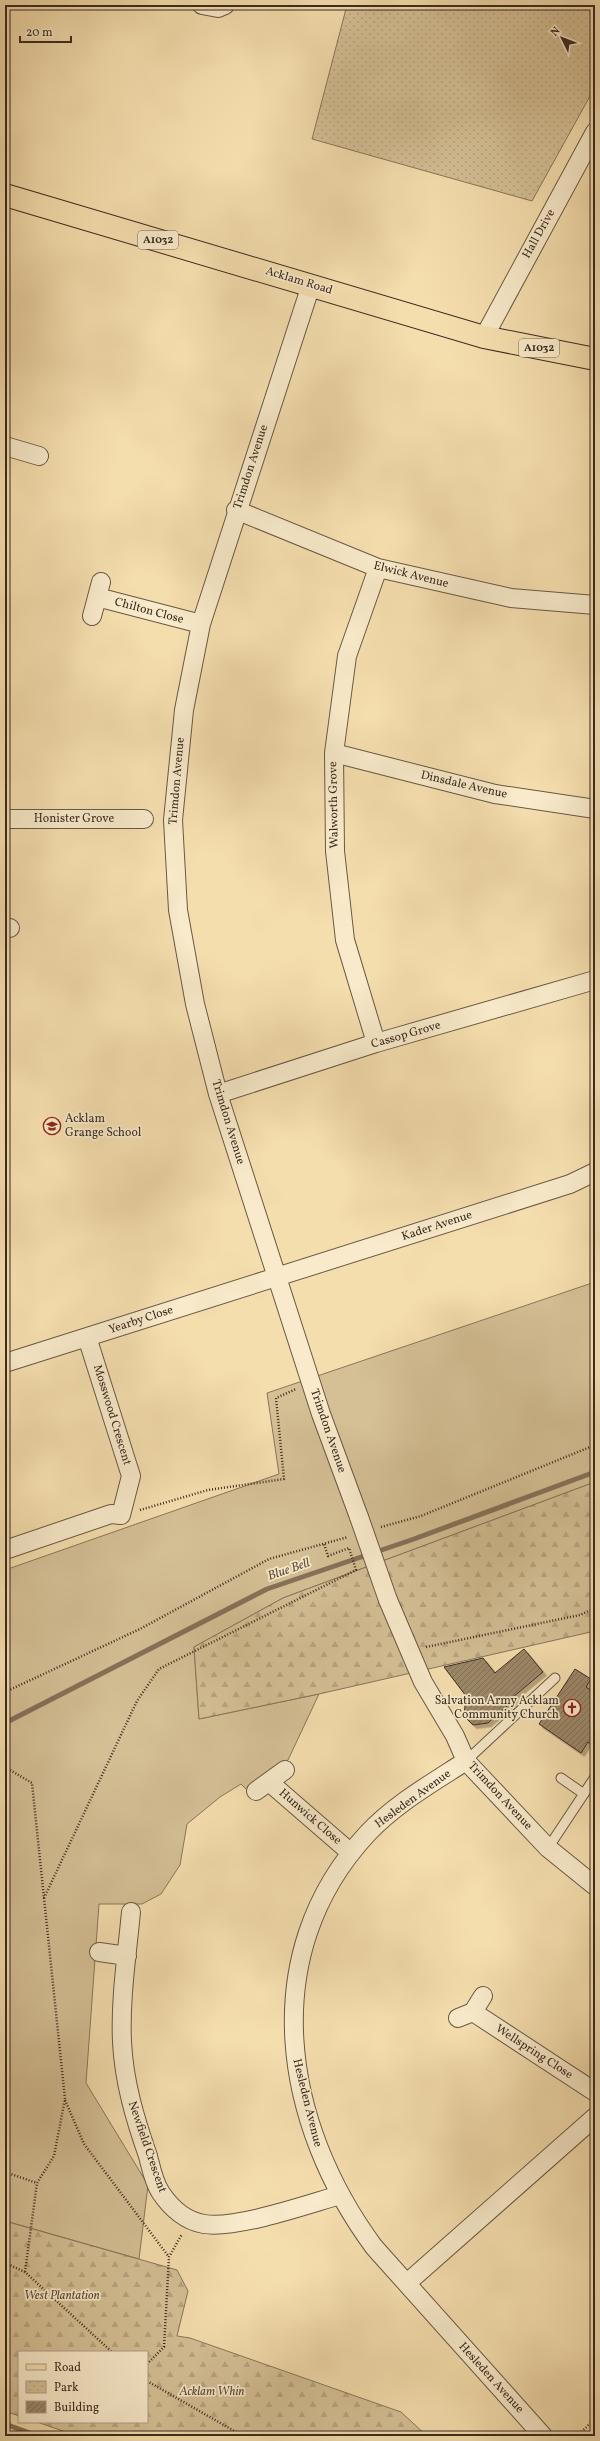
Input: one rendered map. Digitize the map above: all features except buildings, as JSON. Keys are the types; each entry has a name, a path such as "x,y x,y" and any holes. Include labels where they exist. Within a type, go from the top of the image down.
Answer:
{"main road":[{"name":"Acklam Road","path":"5,195 484,336 595,359"}],"street":[{"path":"202,5 218,8 225,5"},
{"name":"Hall Drive","path":"484,336 595,132"},
{"name":"Trimdon Avenue","path":"311,285 236,510 201,624 184,710 173,820 178,910 195,1004 218,1094 278,1276 311,1383 388,1600 408,1651 466,1761 548,1848 595,1886"},
{"path":"5,446 39,456"},
{"name":"Elwick Avenue","path":"236,510 378,568 511,598 595,605"},
{"name":"Walworth Grove","path":"376,1044 345,940 335,851 334,753 347,656 378,568"},
{"name":"Chilton Close","path":"92,616 99,589 201,624"},
{"name":"Dinsdale Avenue","path":"334,753 496,794 595,809"},
{"name":"Honister Grove","path":"5,819 144,819"},
{"name":"Cassop Grove","path":"218,1094 376,1044 595,980"},
{"name":"Kader Avenue","path":"278,1276 570,1184 595,1172"},
{"name":"Yearby Close","path":"5,1363 278,1276"},
{"name":"Mosswood Crescent","path":"87,1337 131,1476 121,1515"},
{"path":"5,1550 111,1514 121,1515"},
{"name":"Hesleden Avenue","path":"466,1761 381,1820 351,1853 323,1897 310,1927 301,1954 294,1994 293,2028 297,2070 308,2116 320,2153 340,2195 374,2247 542,2436"},
{"name":"Hunwick Close","path":"285,1770 263,1786 351,1853"},
{"name":"Newfield Crescent","path":"131,1912 122,2041 125,2075 133,2111 160,2192 169,2204 190,2220 215,2225 235,2223 340,2195"},
{"path":"99,1952 127,1956"},
{"name":"Wellspring Close","path":"483,1996 466,2015 595,2092"},
{"path":"407,2283 595,2117"}],"lane":[{"path":"466,1761 555,1678"},
{"path":"548,1848 595,1777"},
{"path":"561,1778 584,1794"}],"path":[{"path":"121,1515 208,1490 284,1479 276,1398 311,1383"},
{"path":"376,1529 421,1516 595,1445"},
{"path":"5,1692 140,1629 269,1559 353,1535"},
{"path":"44,1898 137,1701 159,1669 356,1570 349,1548 328,1556 324,1544"},
{"path":"408,1651 580,1615 595,1608"},
{"path":"5,1767 32,1783 65,2099 54,2156 37,2183 25,2272"},
{"path":"65,2099 84,2144 169,2257"},
{"path":"5,2172 37,2183"},
{"path":"148,2363 164,2347 169,2257 190,2220"},
{"path":"5,2263 25,2272 111,2351"},
{"path":"148,2382 243,2436"},
{"path":"577,2436 595,2419"}],"green space":[{"path":"347,5 595,5 595,87 532,201 312,139"},
{"path":"595,1282 595,1482 283,1598 194,1647 199,1719 319,1694 288,1760 247,1790 241,1784 220,1797 187,1824 180,1865 161,1894 142,1904 99,1904 86,2083 148,2185 139,2259 5,2221 5,1570 279,1474 267,1393"},
{"path":"595,1482 595,1631 319,1694 199,1719 194,1647 283,1598"},
{"path":"5,2221 177,2270 188,2291 177,2336 190,2338 401,2412 427,2436 77,2436 40,2423 148,2423 148,2351 18,2351 18,2416 5,2411"}],"waterway":[{"name":"Blue Bell","path":"5,1723 267,1589 414,1539 595,1472"},
{"path":"5,2424 38,2436"}],"place":[{"name":"Acklam Grange School","path":"52,1126"},
{"name":"Salvation Army Acklam Community Church","path":"572,1708"}],"park label":[{"name":"West Plantation","path":"62,2296"},
{"name":"Acklam Whin","path":"212,2392"}]}
